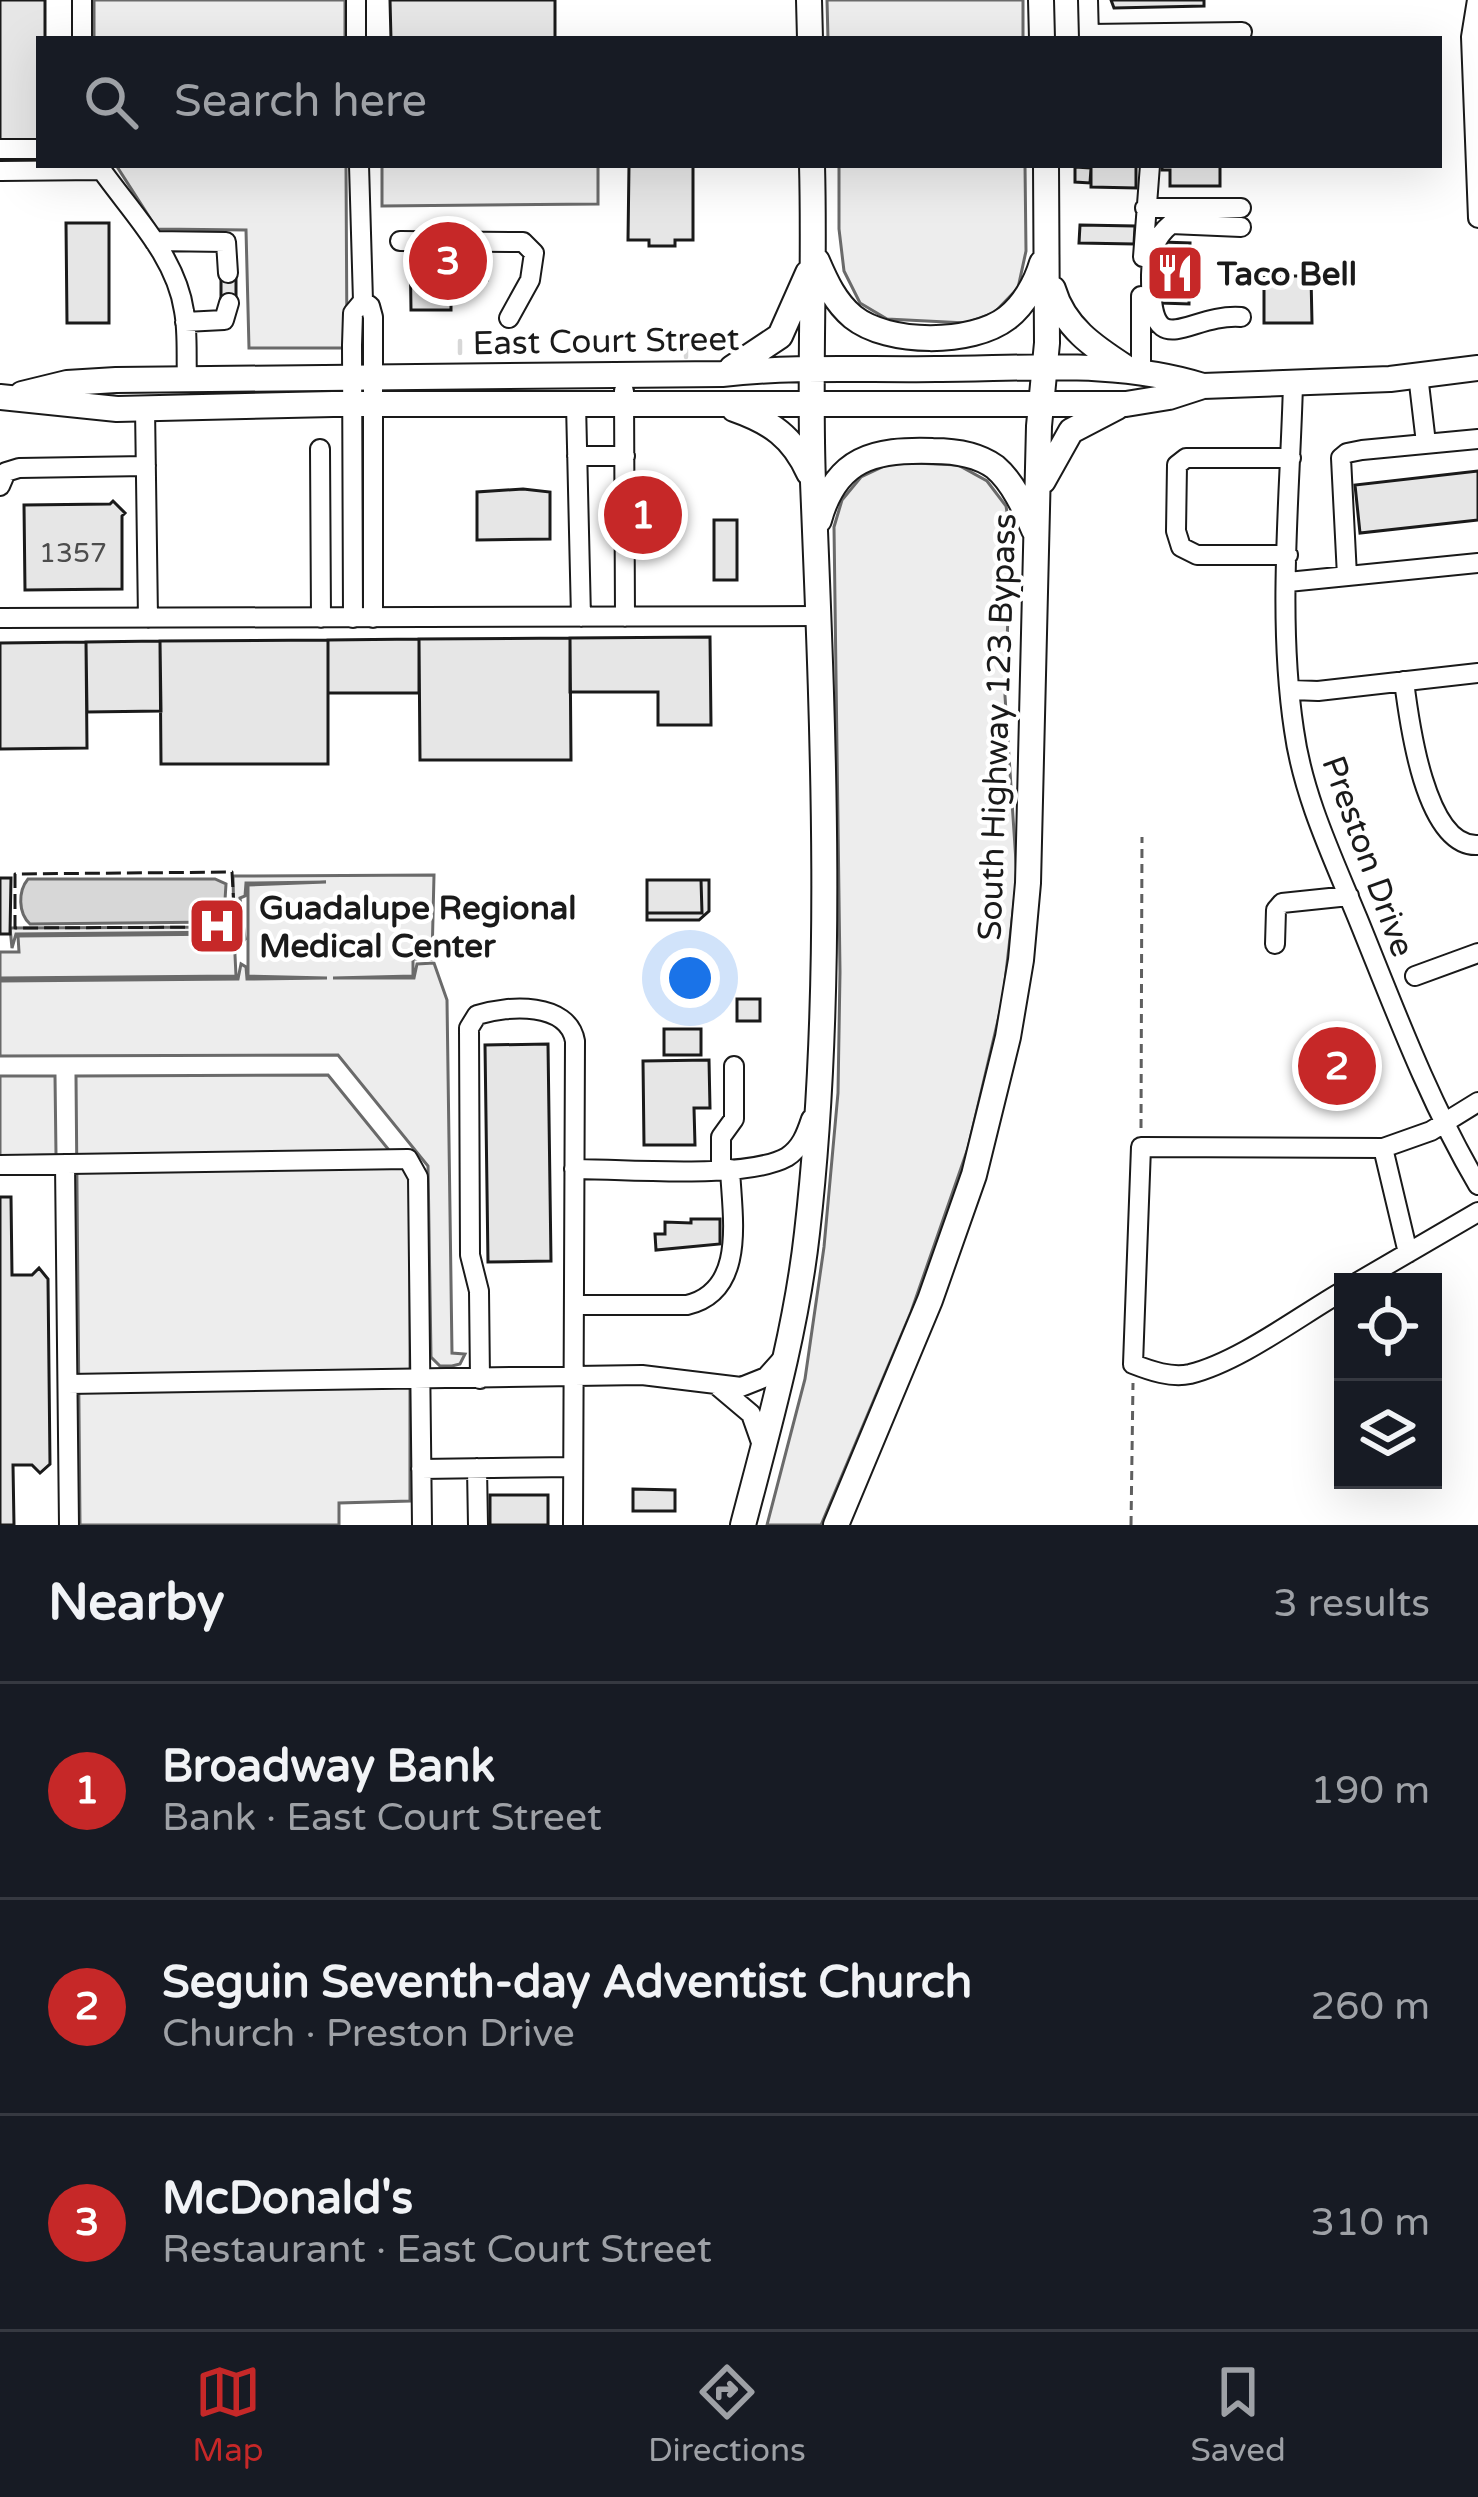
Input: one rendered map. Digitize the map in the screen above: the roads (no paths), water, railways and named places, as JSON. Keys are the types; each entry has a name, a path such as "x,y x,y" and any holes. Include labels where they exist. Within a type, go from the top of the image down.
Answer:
{"main road":[{"path":"809,0 810,36"},
{"path":"1041,0 1042,36"},
{"path":"743,1525 787,1354 807,1234 817,1103 823,966 812,168"},
{"name":"South Highway 123 Bypass","path":"836,1525 954,1234 974,1175 1008,1037 1028,883 1048,254 1046,168"},
{"path":"814,254 827,284 853,317 899,335 950,335 993,327 1012,315 1048,254"},
{"path":"722,374 780,337 814,254"},
{"path":"1048,254 1054,296 1064,315 1100,351 1134,369"},
{"name":"East Court Street","path":"4,397 67,383 187,377 722,374 814,368 1134,369 1203,386 1293,384 1478,368"},
{"name":"East Court Street","path":"4,397 68,407 145,408 1126,404 1169,398 1203,386"},
{"path":"721,404 758,417 785,434 800,451 813,481"},
{"path":"1037,494 1071,431 1126,404"},
{"path":"817,532 829,491 857,461 899,450 952,451 995,467 1008,481 1037,538"}],"street":[{"path":"82,0 82,36"},
{"path":"356,0 356,36"},
{"path":"1088,0 1089,36 1242,32"},
{"path":"1477,0 1471,37 1478,218"},
{"path":"0,149 36,149"},
{"path":"0,170 66,168"},
{"path":"100,168 174,277 185,322 187,377"},
{"path":"359,168 363,301 373,316 362,376 363,617"},
{"path":"1134,369 1150,168"},
{"path":"1145,208 1241,218 1171,224 1156,236 1151,311 1156,322 1167,330 1188,329 1222,316 1241,317"},
{"path":"400,241 515,240 534,253 533,271 514,310"},
{"path":"154,242 226,242 228,273"},
{"path":"185,322 224,320 229,303"},
{"path":"624,375 625,617"},
{"path":"1418,375 1426,443"},
{"name":"Preston Drive","path":"1293,384 1288,555 1291,690 1304,778 1442,1123 1478,1185"},
{"path":"576,404 580,617"},
{"path":"145,408 148,618"},
{"path":"1347,576 1341,458 1347,452 1478,439"},
{"path":"320,449 321,617"},
{"path":"577,456 625,456"},
{"path":"1288,555 1197,555 1181,547 1176,532 1177,465 1186,458 1291,458"},
{"path":"2,473 19,468 146,466"},
{"path":"1288,582 1478,562"},
{"path":"0,618 818,616"},
{"path":"1291,690 1478,673"},
{"path":"1404,681 1412,742 1438,814 1453,838 1478,845"},
{"path":"1275,944 1276,910 1282,903 1348,896"},
{"path":"1415,976 1478,953"},
{"path":"480,1378 479,1292 470,1256 469,1028 478,1015 490,1011 551,1012 572,1025 573,1525"},
{"path":"574,1305 687,1305 704,1301 720,1282 733,1254 729,1169 721,1137 734,1118 734,1066"},
{"path":"1334,1296 1220,1363 1186,1375 1156,1373 1133,1364 1141,1148 1383,1148 1431,1131 1478,1102"},
{"path":"574,1169 752,1168 791,1155 804,1140 817,1103"},
{"path":"1383,1148 1408,1253"},
{"path":"0,1166 408,1159 418,1177 422,1525"},
{"path":"65,1164 70,1525"},
{"path":"1374,1273 1478,1212"},
{"path":"68,1384 663,1375 719,1387 753,1384 787,1354"},
{"path":"719,1387 751,1414 763,1448"},
{"path":"421,1469 573,1467"},
{"path":"477,1468 478,1525"}],"waterway":[{"path":"460,341 460,353"},
{"path":"686,350 686,357"}],"place":[{"name":"McDonald's","path":"448,261"},
{"name":"Taco Bell","path":"1175,273"},
{"name":"Broadway Bank","path":"643,515"},
{"name":"Guadalupe Regional Medical Center","path":"217,926"},
{"name":"Seguin Seventh-day Adventist Church","path":"1337,1066"}]}
